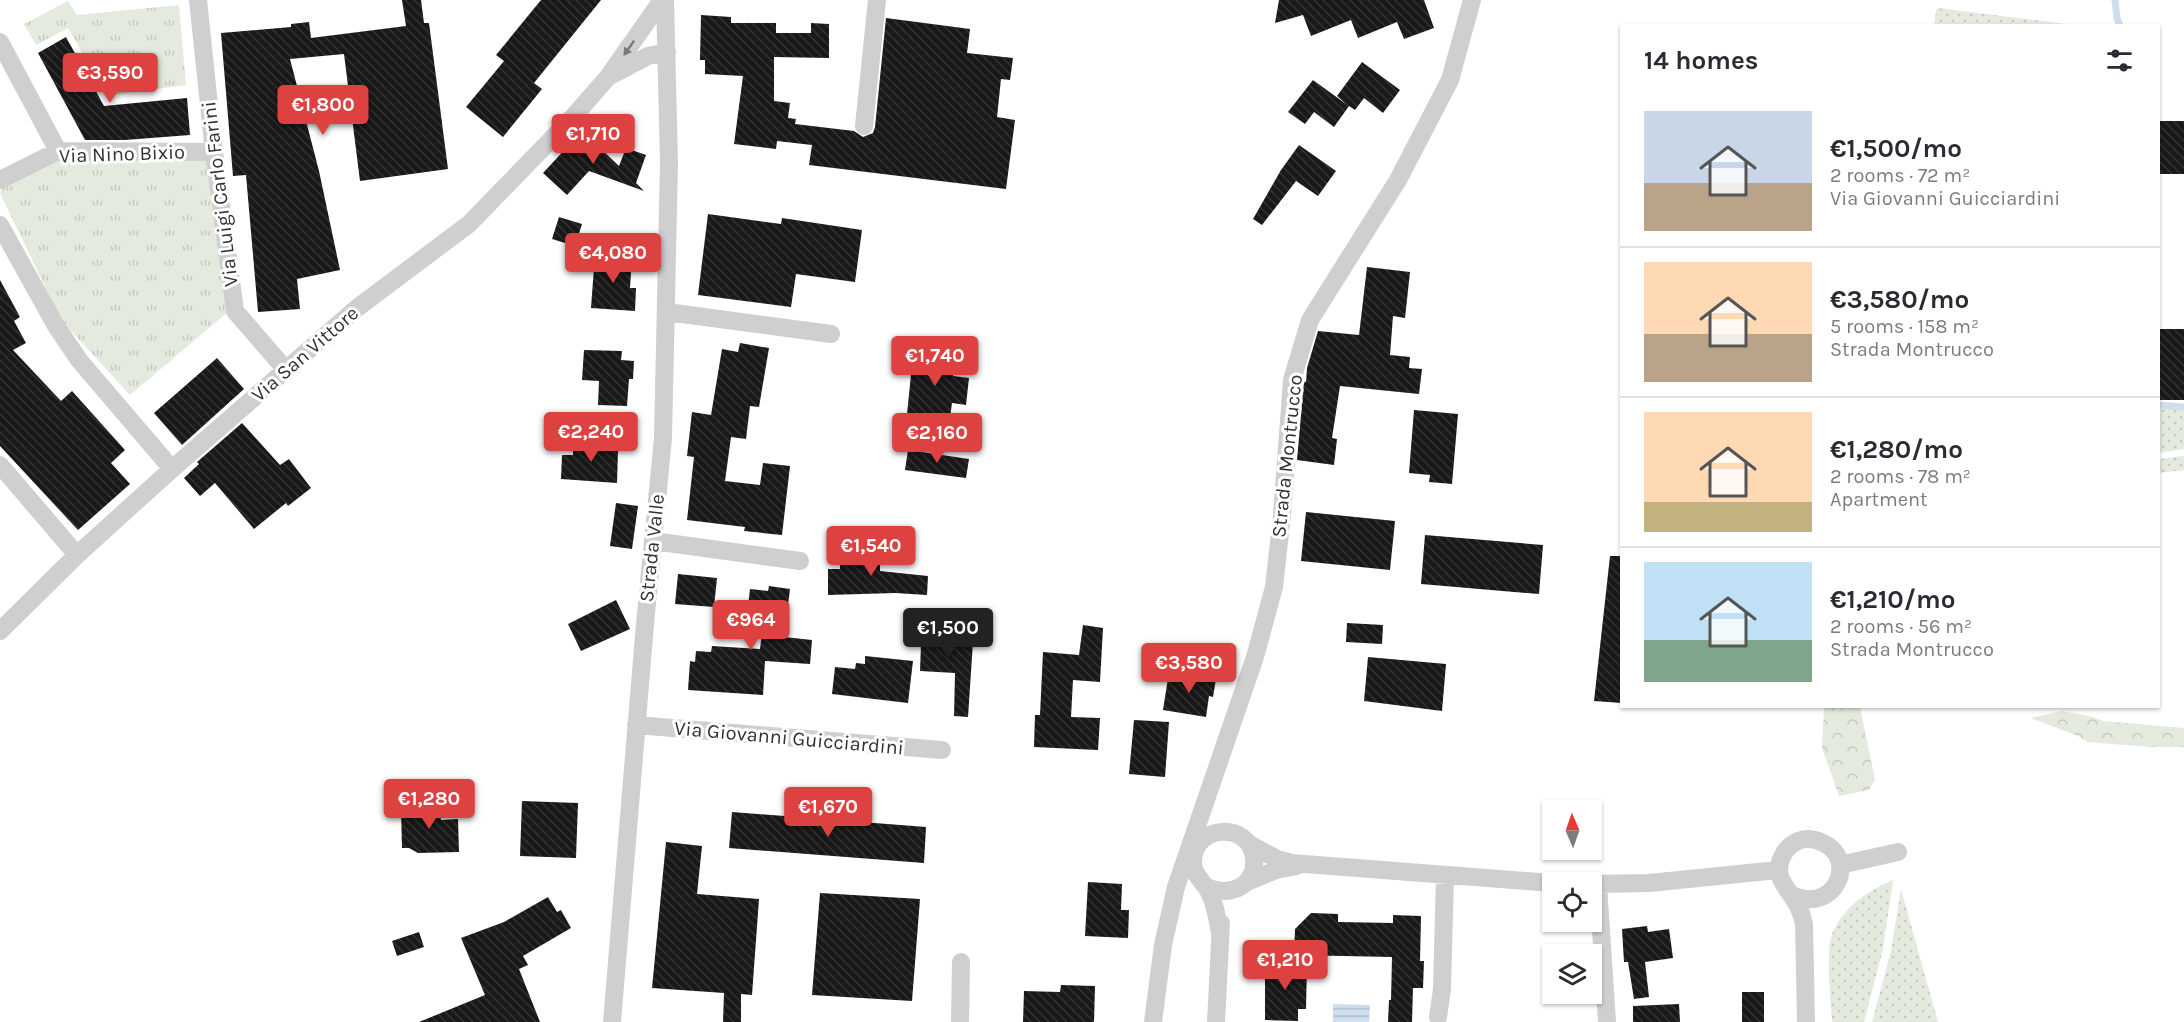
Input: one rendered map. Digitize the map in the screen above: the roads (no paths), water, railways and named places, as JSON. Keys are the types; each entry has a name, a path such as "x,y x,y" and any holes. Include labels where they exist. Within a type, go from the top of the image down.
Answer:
{"street":[{"name":"Via Luigi Carlo Farini","path":"198,0 234,311 286,370"},
{"name":"Strada Valle","path":"612,1022 636,725 663,438 669,162 664,0"},
{"name":"Via San Vittore","path":"0,631 77,555 172,469 357,308 469,224 573,117 608,77 664,0"},
{"path":"864,126 877,0"},
{"name":"Strada Montrucco","path":"1190,871 1191,840 1255,657 1274,587 1292,380 1310,320 1398,180 1450,80 1472,0"},
{"path":"0,42 58,151"},
{"name":"Via San Vittore","path":"608,77 648,56 667,52"},
{"name":"Via Nino Bixio","path":"0,180 58,151 214,152"},
{"path":"0,225 56,326 79,360 172,469"},
{"path":"667,312 831,334"},
{"path":"0,465 77,555"},
{"path":"653,541 800,561"},
{"name":"Via Giovanni Guicciardini","path":"636,725 942,750"},
{"path":"1205,801 1209,815 1220,829"},
{"path":"1191,840 1205,828 1220,829 1242,836 1254,853 1255,864 1252,874 1225,909 1220,934 1216,1022"},
{"name":"Strada Montrucco","path":"1153,1022 1163,945 1190,871 1194,853 1198,844 1205,837 1220,829"},
{"path":"1792,895 1817,900 1832,891 1838,882 1840,866 1834,852 1827,845 1818,840 1799,841 1784,852 1778,870 1780,880 1801,911 1805,940 1806,1022"},
{"path":"1249,844 1277,859 1307,865 1542,882"},
{"path":"1840,866 1898,852"},
{"path":"1190,871 1207,887 1223,892 1276,870 1307,865"},
{"path":"1602,884 1649,883 1778,870"},
{"path":"1438,1017 1442,989 1445,876"},
{"path":"1207,887 1217,915 1220,934"},
{"path":"1805,940 1809,924 1825,896"},
{"path":"1599,932 1607,1022"},
{"path":"960,1022 961,962"}],"water":[{"path":"1333,1004 1370,1005 1369,1022 1333,1022"}],"waterway":[{"path":"2115,0 2119,24"},
{"path":"2160,405 2184,407"}]}
